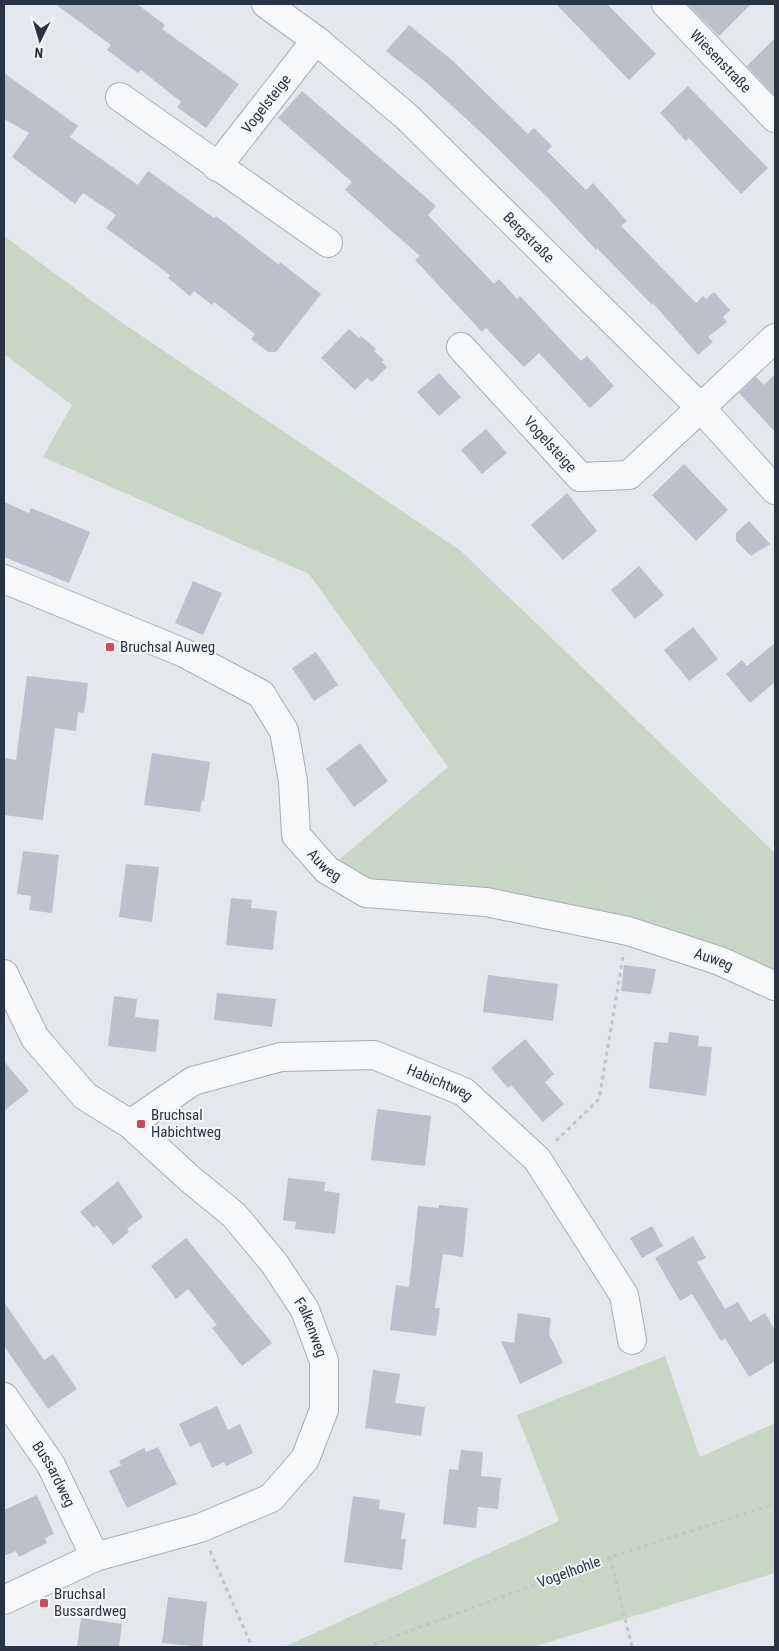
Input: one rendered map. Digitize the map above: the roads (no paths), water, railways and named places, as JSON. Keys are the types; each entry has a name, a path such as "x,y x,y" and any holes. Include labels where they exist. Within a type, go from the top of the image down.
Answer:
{"street":[{"name":"Bergstraße","path":"266,4 316,40 407,117 700,407 775,490"},
{"name":"Wiesenstraße","path":"666,4 775,118"},
{"name":"Vogelsteige","path":"217,167 316,40"},
{"path":"120,97 217,167 328,243"},
{"name":"Vogelsteige","path":"461,347 580,477 630,475 775,338"},
{"name":"Auweg","path":"4,579 184,654 261,694 284,732 293,781 296,835 327,870 366,893 486,902 628,931 720,961 775,986"},
{"name":"Falkenweg","path":"4,974 35,1038 84,1096 130,1124 190,1179 234,1214 274,1263 305,1310 324,1361 324,1410 305,1459 271,1498 200,1528 95,1557 4,1600"},
{"name":"Habichtweg","path":"130,1124 193,1081 281,1057 374,1055 464,1092 537,1159 624,1295 632,1340"},
{"name":"Bussardweg","path":"4,1397 51,1465 95,1557"}],"place":[{"name":"Bruchsal Auweg","path":"110,647"},
{"name":"Bruchsal Habichtweg","path":"141,1124"},
{"name":"Bruchsal Bussardweg","path":"44,1603"}]}
